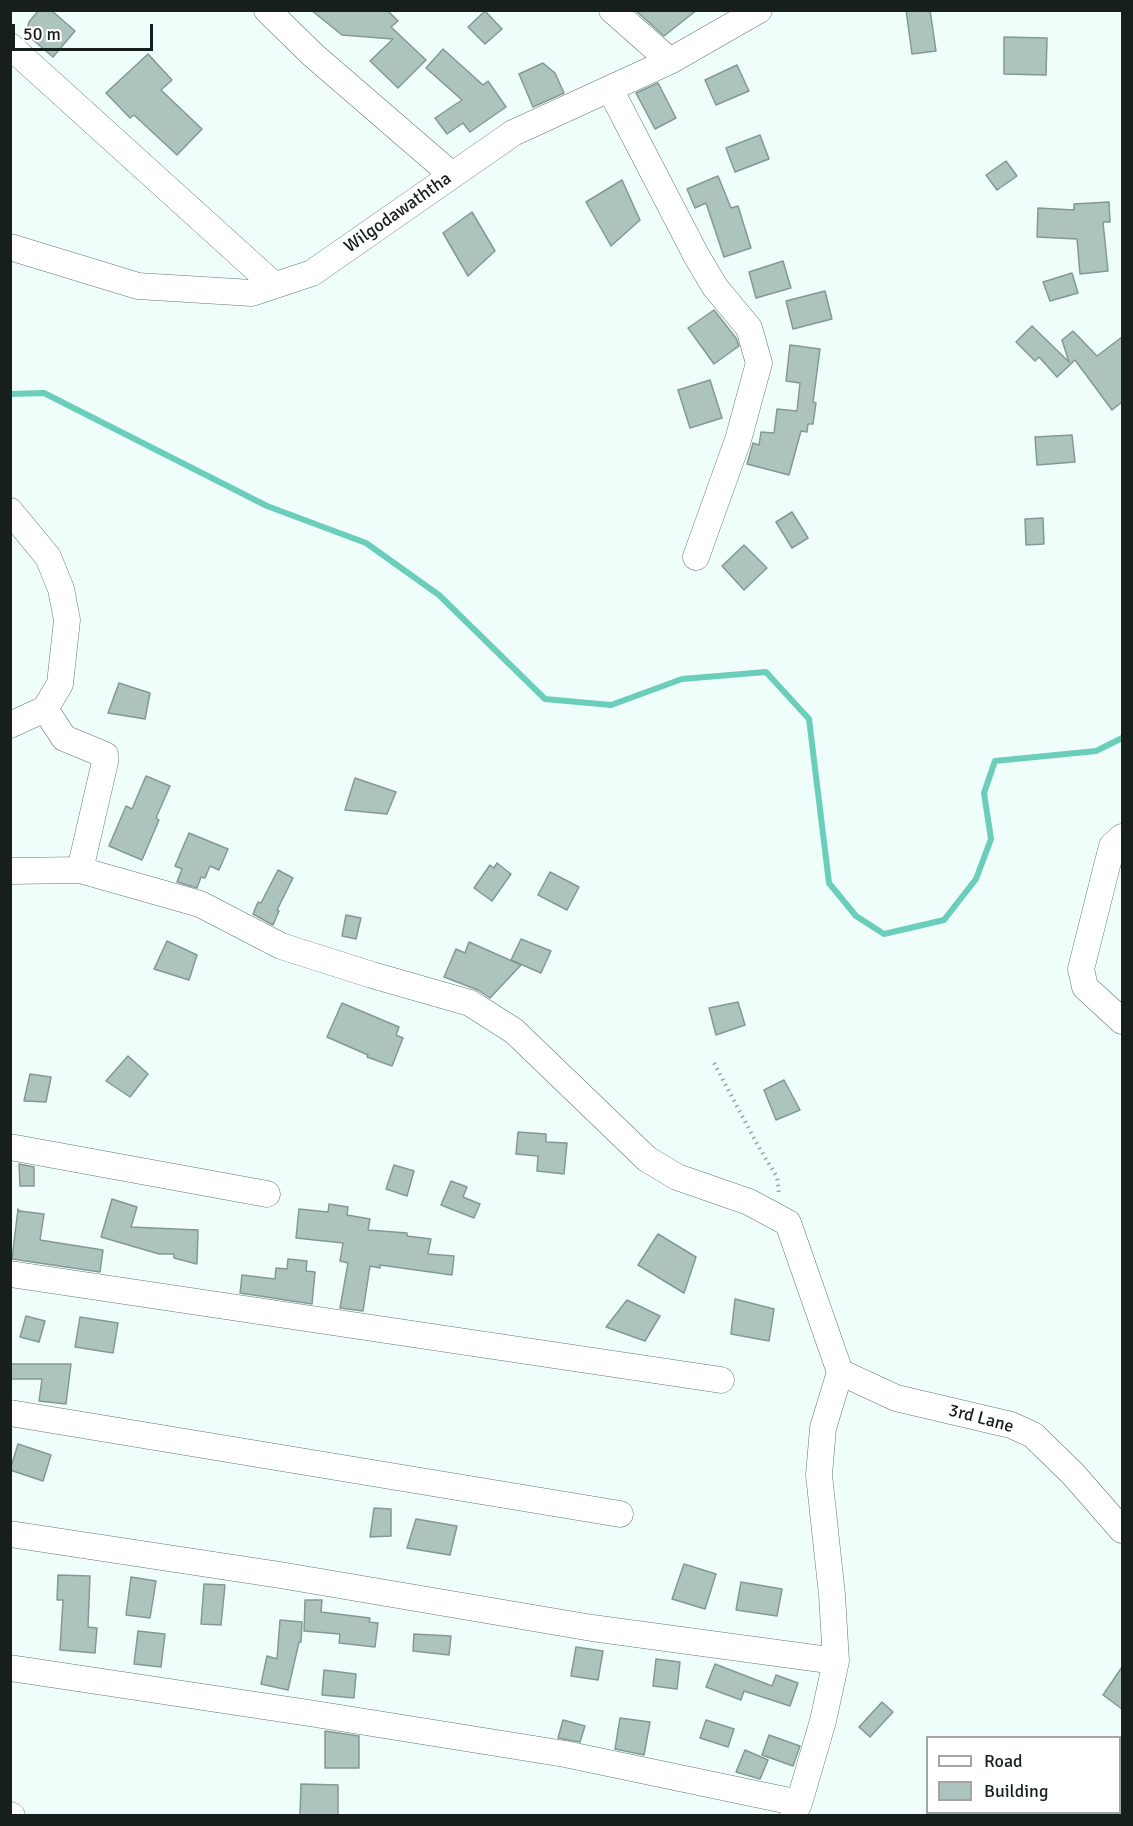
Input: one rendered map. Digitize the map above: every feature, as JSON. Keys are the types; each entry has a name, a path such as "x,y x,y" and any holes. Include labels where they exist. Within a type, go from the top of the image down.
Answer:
{"street":[{"path":"267,10 313,56 452,175"},
{"path":"612,10 670,61"},
{"name":"Wilgodawaththa","path":"10,247 138,286 252,292 312,273 513,133 670,61 759,10"},
{"path":"10,46 274,285"},
{"path":"610,89 696,255 715,287 748,327 759,363 738,440 696,557"},
{"path":"10,511 48,557 61,589 67,620 60,684 45,710 10,725"},
{"path":"45,710 64,738 105,755 80,870"},
{"path":"1122,837 1112,846 1081,969 1085,987 1122,1021"},
{"path":"10,872 80,870 200,904 281,946 470,1003 514,1031 647,1159 676,1177 748,1202 788,1222 840,1372 823,1428 819,1475 832,1595 836,1661 823,1721 796,1809 565,1754 10,1668"},
{"path":"10,1147 267,1194"},
{"path":"10,1274 721,1380"},
{"name":"3rd Lane","path":"840,1372 896,1398 1011,1425 1034,1435 1073,1474 1122,1530"},
{"path":"10,1413 620,1514"},
{"path":"10,1534 280,1575 592,1628 836,1661"}],"path":[{"path":"714,1063 777,1177 780,1198"}],"building":[{"path":"39,10 51,10 75,31 53,57 26,34 29,22"},
{"path":"311,10 387,10 398,21 391,27 426,60 398,88 370,61 393,39 342,35"},
{"path":"635,10 697,10 664,36"},
{"path":"906,10 930,10 936,51 912,54"},
{"path":"485,11 502,29 485,44 468,27"},
{"path":"1004,37 1047,38 1046,75 1004,74"},
{"path":"443,49 483,85 488,81 506,107 470,132 463,123 447,134 435,118 462,100 426,68"},
{"path":"148,54 172,80 161,90 202,129 177,155 134,115 130,118 106,93"},
{"path":"543,63 555,73 564,93 533,107 519,74"},
{"path":"737,65 749,91 716,105 705,80"},
{"path":"658,83 676,118 655,129 636,93"},
{"path":"760,135 769,159 735,172 726,148"},
{"path":"1006,161 1017,176 997,190 986,175"},
{"path":"718,176 731,208 738,206 751,248 724,257 706,203 695,208 687,189"},
{"path":"622,180 640,220 611,246 586,202"},
{"path":"1109,202 1110,222 1103,222 1108,271 1080,274 1077,239 1037,237 1038,208 1074,210 1074,204"},
{"path":"472,212 495,251 468,276 443,233"},
{"path":"783,261 791,288 756,298 749,272"},
{"path":"1072,273 1078,293 1050,301 1043,282"},
{"path":"825,291 832,319 793,329 786,301"},
{"path":"714,310 736,338 739,346 714,364 688,328"},
{"path":"1032,326 1069,362 1062,340 1073,331 1097,356 1122,337 1122,402 1112,410 1075,360 1057,377 1039,357 1035,361 1016,342"},
{"path":"790,345 820,349 813,402 816,403 813,424 808,424 807,432 801,431 789,475 747,464 753,443 759,445 761,432 774,433 777,409 797,411 800,383 786,381"},
{"path":"710,380 722,418 690,428 678,390"},
{"path":"1072,435 1075,462 1037,465 1035,437"},
{"path":"792,512 808,538 792,548 776,522"},
{"path":"1043,518 1044,544 1026,545 1025,519"},
{"path":"744,545 767,568 744,590 722,566"},
{"path":"119,683 150,693 145,719 108,713"},
{"path":"146,776 170,786 142,860 109,846 126,806 132,809"},
{"path":"355,778 396,792 387,814 345,810"},
{"path":"189,833 228,849 219,870 210,866 205,878 201,877 197,888 177,882 182,869 175,866"},
{"path":"497,863 511,874 492,901 474,888 490,865 494,868"},
{"path":"278,870 293,878 277,910 279,911 273,925 253,914"},
{"path":"550,872 579,887 567,910 538,895"},
{"path":"346,915 361,918 356,939 342,936"},
{"path":"521,939 551,951 541,973 511,960"},
{"path":"167,941 197,955 189,980 154,969"},
{"path":"469,942 521,965 490,998 478,990 444,977 456,949 465,953"},
{"path":"738,1002 745,1025 716,1035 709,1008"},
{"path":"342,1003 399,1027 396,1035 403,1038 392,1066 367,1057 368,1055 327,1037"},
{"path":"128,1056 148,1074 130,1097 106,1081"},
{"path":"30,1074 51,1077 46,1102 24,1101"},
{"path":"784,1080 800,1110 776,1120 764,1090"},
{"path":"518,1132 546,1134 546,1142 567,1143 564,1174 537,1171 538,1156 516,1154"},
{"path":"19,1164 34,1167 34,1186 20,1186"},
{"path":"394,1165 414,1171 407,1196 386,1189"},
{"path":"451,1181 467,1187 463,1197 480,1204 474,1218 441,1205"},
{"path":"112,1199 137,1207 131,1227 198,1230 197,1264 174,1258 174,1254 159,1254 101,1237"},
{"path":"329,1204 348,1207 347,1215 370,1219 368,1230 407,1233 407,1236 431,1239 428,1254 454,1256 452,1275 380,1265 380,1268 370,1266 363,1311 340,1308 348,1263 340,1261 343,1243 296,1238 299,1209 328,1212"},
{"path":"18,1209 20,1212 44,1214 40,1240 103,1250 100,1272 12,1259"},
{"path":"658,1234 696,1257 684,1293 638,1265"},
{"path":"288,1259 307,1261 306,1271 315,1272 312,1304 240,1293 242,1275 275,1279 276,1268 287,1269"},
{"path":"735,1299 774,1309 769,1341 731,1334"},
{"path":"627,1300 660,1316 645,1341 606,1327"},
{"path":"26,1316 45,1321 39,1342 20,1337"},
{"path":"80,1317 118,1323 113,1353 75,1347"},
{"path":"10,1364 71,1364 66,1404 39,1401 42,1379 10,1379"},
{"path":"18,1444 51,1455 43,1481 10,1470"},
{"path":"374,1508 391,1509 391,1536 370,1537"},
{"path":"416,1519 457,1526 450,1555 407,1548"},
{"path":"684,1564 716,1574 705,1609 672,1599"},
{"path":"58,1575 90,1576 88,1627 97,1628 95,1653 60,1650 63,1600 57,1600"},
{"path":"131,1577 156,1581 150,1618 126,1615"},
{"path":"741,1582 782,1589 777,1616 736,1610"},
{"path":"204,1584 225,1585 221,1625 201,1624"},
{"path":"305,1600 322,1600 321,1612 370,1618 369,1622 378,1623 375,1647 339,1643 340,1634 304,1631"},
{"path":"280,1620 302,1622 301,1642 299,1642 288,1690 261,1684 267,1656 277,1659"},
{"path":"138,1631 165,1634 161,1667 134,1664"},
{"path":"414,1634 451,1636 449,1655 413,1651"},
{"path":"576,1647 603,1651 598,1680 571,1676"},
{"path":"656,1659 680,1662 677,1689 653,1686"},
{"path":"715,1664 772,1686 776,1675 798,1683 790,1706 744,1691 741,1700 706,1687"},
{"path":"1122,1667 1122,1709 1103,1695"},
{"path":"324,1670 356,1674 354,1698 322,1695"},
{"path":"882,1702 893,1712 870,1737 859,1727"},
{"path":"620,1718 650,1722 644,1755 615,1749"},
{"path":"563,1720 585,1726 580,1742 558,1738"},
{"path":"706,1720 734,1729 728,1747 700,1738"},
{"path":"325,1731 359,1736 359,1768 325,1768"},
{"path":"769,1735 800,1746 793,1766 762,1755"},
{"path":"745,1750 768,1760 760,1779 736,1772"},
{"path":"301,1784 338,1785 338,1815 300,1815"}],"waterway":[{"path":"10,394 44,393 267,506 366,543 439,595 545,699 611,705 682,679 766,672 809,719 829,883 856,916 884,934 944,920 976,879 991,839 984,793 995,761 1096,751 1122,738"}]}
